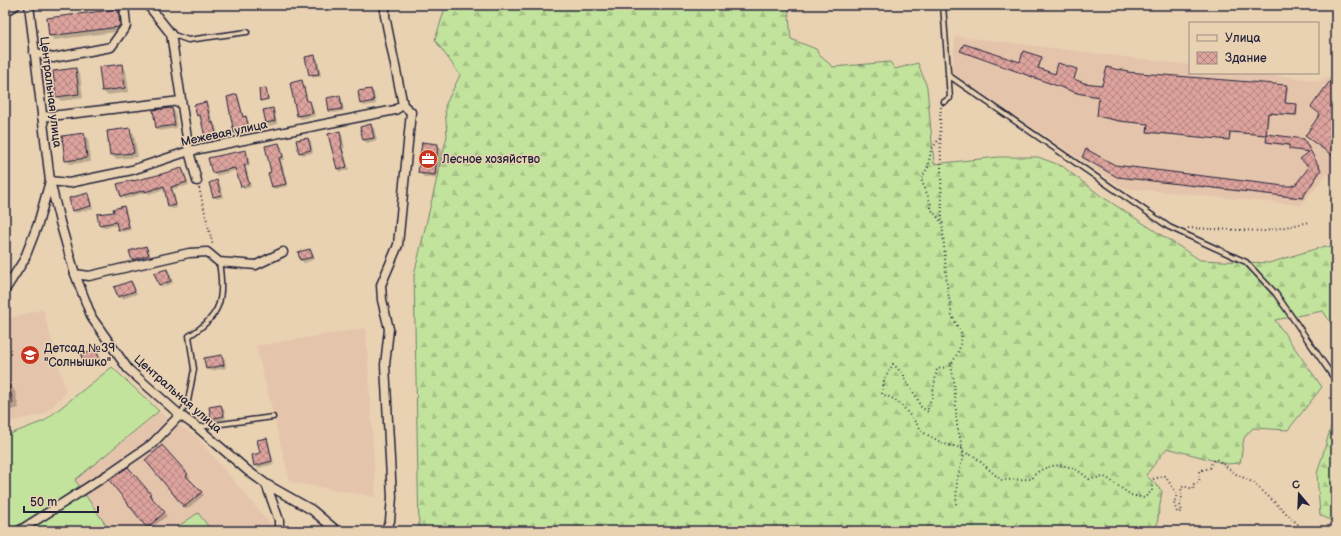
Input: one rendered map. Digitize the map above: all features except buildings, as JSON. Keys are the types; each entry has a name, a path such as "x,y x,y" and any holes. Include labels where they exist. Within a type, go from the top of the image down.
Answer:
{"street":[{"path":"5,12 16,5"},
{"name":"Центральная улица","path":"29,5 50,182 75,274 92,318 128,370 248,471 266,484 312,510 337,531"},
{"path":"34,52 53,58 111,47 126,26 124,5"},
{"path":"148,5 171,34 189,151 197,181"},
{"path":"384,5 384,16 403,105 411,112 398,245 381,285 382,300 389,329 385,365 392,497 390,521 385,531"},
{"path":"42,117 181,101"},
{"name":"Межевая улица","path":"50,182 69,183 132,170 189,151 394,110 403,105"},
{"name":"Центральная улица","path":"5,290 24,260 38,224 50,182"},
{"path":"75,274 89,276 189,253 207,252 219,262 256,265 283,252"},
{"path":"19,531 107,475 152,444 180,415"},
{"path":"266,484 279,520 279,531"}],"lane":[{"path":"943,5 950,98 944,102"},
{"path":"171,34 188,40 246,32"},
{"path":"948,75 1169,227 1246,262 1276,294 1336,381"},
{"path":"180,415 188,401 194,369 189,336 202,328 216,313 222,293 219,262"},
{"path":"197,427 274,417"}],"path":[{"path":"944,102 941,106 940,137 943,224 948,298 952,316 962,335 959,351 952,363 947,367 937,369 932,398 928,405 928,412 920,406 904,375 893,364 884,380 882,394 894,399 904,408 924,433 944,444 962,448"},
{"path":"940,137 931,150 928,167 921,178 931,204 931,209 943,224"},
{"path":"197,181 214,251 219,262"},
{"path":"1185,228 1265,231 1310,222"},
{"path":"952,363 956,425 964,455 956,488 956,506"},
{"path":"963,452 974,456 1001,480 1032,479 1032,476 1040,470 1051,466 1069,466 1077,470 1088,479 1107,478 1131,495 1144,498 1152,491 1153,480 1165,476 1177,494 1174,503 1178,513 1182,511 1180,505 1182,497 1181,488 1184,486 1193,489 1194,484 1198,483 1200,478 1199,472 1210,468 1212,462 1216,459 1236,474 1254,483 1305,531"}],"shaded area":[{"path":"955,36 1189,65 1189,74 1265,74 1319,81 1336,73 1336,179 1327,174 1301,205 1123,188 952,73"},
{"name":"Детсад №39 \"Солнышко\"","path":"43,309 66,392 45,414 5,423 5,319"},
{"path":"366,328 376,497 290,482 256,346"},
{"path":"159,412 196,436 272,526 264,531 212,531 198,513 171,531 110,531 75,480"}],"green space":[{"path":"446,5 788,5 791,39 816,49 819,55 833,67 890,62 895,69 918,63 927,87 934,164 998,157 1038,157 1062,166 1101,196 1200,260 1269,263 1325,246 1336,250 1336,331 1323,311 1275,320 1322,387 1288,430 1253,428 1244,438 1240,463 1227,464 1167,448 1146,475 1162,491 1156,531 419,531 414,275 447,136 445,106 460,75 435,40"},
{"path":"112,367 159,411 75,480 110,531 5,531 5,436 44,421"},
{"path":"1336,410 1336,523 1320,515 1317,474"},
{"path":"198,513 212,531 171,531"}],"place":[{"name":"Лесное хозяйство","path":"428,159"},
{"name":"Детсад №39 \"Солнышко\"","path":"30,355"}]}
